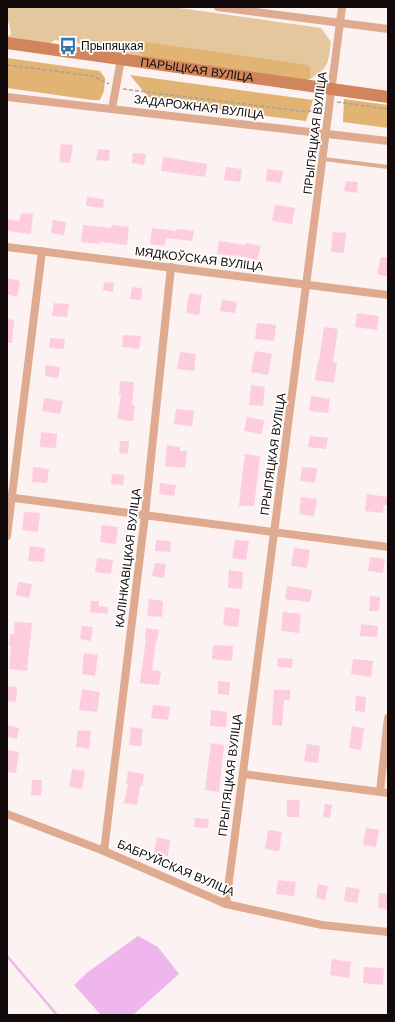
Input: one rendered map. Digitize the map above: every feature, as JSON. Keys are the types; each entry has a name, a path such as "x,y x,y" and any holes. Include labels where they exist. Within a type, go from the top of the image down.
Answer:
{"main road":[{"name":"ПАРЫЦКАЯ ВУЛІЦА","path":"7,43 121,59 332,95 388,97"}],"street":[{"path":"218,7 388,29"},
{"name":"ПРЫПЯЦКАЯ ВУЛІЦА","path":"226,904 324,159 342,7"},
{"path":"112,109 121,59"},
{"name":"ЗАДАРОЖНАЯ ВУЛІЦА","path":"7,97 388,141"},
{"name":"МЯДКОЎСКАЯ ВУЛІЦА","path":"7,247 388,295"},
{"path":"7,536 9,497 42,251"},
{"name":"КАЛІНКАВІЦКАЯ ВУЛІЦА","path":"104,851 145,515 171,268"},
{"path":"9,497 388,546"},
{"path":"243,774 384,792 388,718"},
{"name":"БАБРУЙСКАЯ ВУЛІЦА","path":"7,814 104,851 226,904 322,925 388,932"}],"lane":[{"path":"324,159 388,167"}],"path":[{"path":"7,65 93,76 116,88 308,112 332,95 388,109"}],"shaded area":[{"path":"7,7 172,7 321,28 331,42 325,68 310,79 311,70 145,57 89,49 83,44 55,40 49,44 7,37 11,34 9,23 7,23"},
{"path":"146,42 308,65 311,70 310,79 305,80 145,57 140,53 140,46"},
{"path":"7,58 100,71 105,78 104,91 100,100 92,100 7,88"},
{"path":"130,75 313,100 306,121 249,114 148,97"},
{"path":"344,99 388,105 388,128 343,122"},
{"path":"138,936 158,947 179,974 133,1015 101,1015 74,985 88,972"}],"building":[{"path":"61,144 73,145 70,163 59,162"},
{"path":"98,149 110,150 109,161 96,160"},
{"path":"133,153 146,154 144,165 132,163"},
{"path":"163,157 207,164 205,177 161,171"},
{"path":"226,167 242,169 240,182 224,180"},
{"path":"267,169 283,171 281,183 266,181"},
{"path":"346,181 358,182 357,193 344,191"},
{"path":"87,197 104,199 103,208 86,206"},
{"path":"275,205 295,208 292,224 272,221"},
{"path":"21,213 33,214 31,234 7,231 7,219 19,221"},
{"path":"53,220 66,222 64,235 51,233"},
{"path":"83,225 111,228 112,225 129,227 127,245 100,242 100,244 81,242"},
{"path":"152,228 176,231 177,229 194,231 192,241 166,238 165,246 150,244"},
{"path":"333,232 346,233 344,253 331,252"},
{"path":"219,241 245,245 246,243 261,246 257,260 236,255 217,254"},
{"path":"381,257 388,258 388,277 377,274"},
{"path":"7,278 20,281 17,297 7,294"},
{"path":"104,282 114,283 113,292 103,290"},
{"path":"132,287 142,288 141,300 130,299"},
{"path":"189,293 202,295 199,315 186,313"},
{"path":"222,300 237,302 235,313 220,311"},
{"path":"54,303 69,304 67,317 52,316"},
{"path":"357,313 379,316 377,330 355,327"},
{"path":"7,319 14,320 12,343 7,343"},
{"path":"257,323 276,325 274,341 255,339"},
{"path":"324,327 338,329 333,362 337,363 334,383 315,380"},
{"path":"123,335 141,336 139,349 122,347"},
{"path":"50,338 65,339 64,349 49,348"},
{"path":"255,351 272,354 268,375 251,372"},
{"path":"180,352 196,354 194,371 177,369"},
{"path":"46,365 60,367 58,378 45,376"},
{"path":"120,381 134,382 132,405 135,405 133,421 117,419 121,395 119,395"},
{"path":"251,385 265,387 263,406 249,405"},
{"path":"311,396 330,399 328,413 309,411"},
{"path":"44,398 63,401 60,414 42,411"},
{"path":"176,409 194,411 192,426 174,424"},
{"path":"247,417 264,420 262,434 244,431"},
{"path":"41,432 57,434 56,448 40,447"},
{"path":"310,436 328,438 326,449 308,447"},
{"path":"120,441 129,441 128,454 119,453"},
{"path":"167,445 180,447 180,451 187,451 185,468 165,466"},
{"path":"245,454 260,456 254,506 239,506"},
{"path":"33,467 49,469 47,483 32,482"},
{"path":"302,467 317,468 315,483 300,481"},
{"path":"112,474 124,475 123,485 111,484"},
{"path":"160,483 176,485 174,496 159,494"},
{"path":"367,494 388,497 388,505 384,505 383,513 365,511"},
{"path":"301,497 317,499 314,516 299,514"},
{"path":"24,512 40,513 38,532 22,530"},
{"path":"102,525 118,527 116,544 100,542"},
{"path":"156,540 171,541 170,552 155,551"},
{"path":"235,540 249,541 246,560 232,558"},
{"path":"30,546 45,548 44,562 28,561"},
{"path":"294,548 310,550 307,568 291,566"},
{"path":"370,557 385,559 383,573 368,571"},
{"path":"97,558 113,560 111,574 95,572"},
{"path":"155,563 166,564 164,578 152,576"},
{"path":"229,570 243,572 242,589 228,588"},
{"path":"18,582 32,584 29,598 16,595"},
{"path":"287,586 312,590 310,602 285,599"},
{"path":"370,596 380,597 379,611 369,611"},
{"path":"149,599 163,601 162,617 147,616"},
{"path":"91,601 99,601 99,606 108,607 108,614 90,612"},
{"path":"225,607 240,609 238,627 223,625"},
{"path":"283,612 301,614 299,633 281,631"},
{"path":"15,622 32,623 27,671 9,669 11,646 9,646 10,634 14,634"},
{"path":"361,624 378,626 377,637 360,636"},
{"path":"82,626 93,627 91,641 80,639"},
{"path":"146,628 159,630 152,670 161,671 159,685 140,683"},
{"path":"213,645 233,646 232,661 212,659"},
{"path":"84,653 98,655 95,676 82,674"},
{"path":"278,658 293,659 292,668 277,667"},
{"path":"353,659 373,661 371,677 351,674"},
{"path":"218,681 230,682 229,695 218,694"},
{"path":"7,686 17,687 16,702 7,701"},
{"path":"82,689 100,692 97,712 79,710"},
{"path":"274,690 290,690 290,700 284,700 282,726 272,725"},
{"path":"356,696 366,697 365,712 355,711"},
{"path":"153,705 170,707 168,720 151,718"},
{"path":"211,710 227,712 226,727 210,726"},
{"path":"7,725 19,728 17,739 7,737"},
{"path":"352,726 364,728 361,750 349,748"},
{"path":"131,727 143,729 141,746 129,745"},
{"path":"78,730 91,731 89,749 76,747"},
{"path":"211,743 224,745 219,792 205,790"},
{"path":"307,744 320,746 318,763 304,761"},
{"path":"7,750 19,752 16,773 7,772"},
{"path":"72,769 85,771 82,789 69,787"},
{"path":"128,771 144,774 142,786 140,786 137,805 124,803 128,784 126,784"},
{"path":"32,780 42,780 41,796 31,795"},
{"path":"287,800 300,800 299,817 287,817"},
{"path":"325,804 332,805 330,818 323,817"},
{"path":"195,818 209,819 208,828 194,827"},
{"path":"366,828 379,830 376,847 363,845"},
{"path":"268,830 282,832 279,851 265,849"},
{"path":"157,837 170,840 168,856 154,854"},
{"path":"278,880 296,882 294,896 276,894"},
{"path":"318,884 328,886 325,900 316,898"},
{"path":"346,887 360,889 357,903 344,901"},
{"path":"379,893 388,894 388,909 378,908"},
{"path":"332,959 351,962 349,978 330,975"},
{"path":"364,967 384,968 383,985 363,983"}],"waterway":[{"path":"7,956 57,1015"}],"place":[{"name":"Прыпяцкая","path":"68,46"}]}
